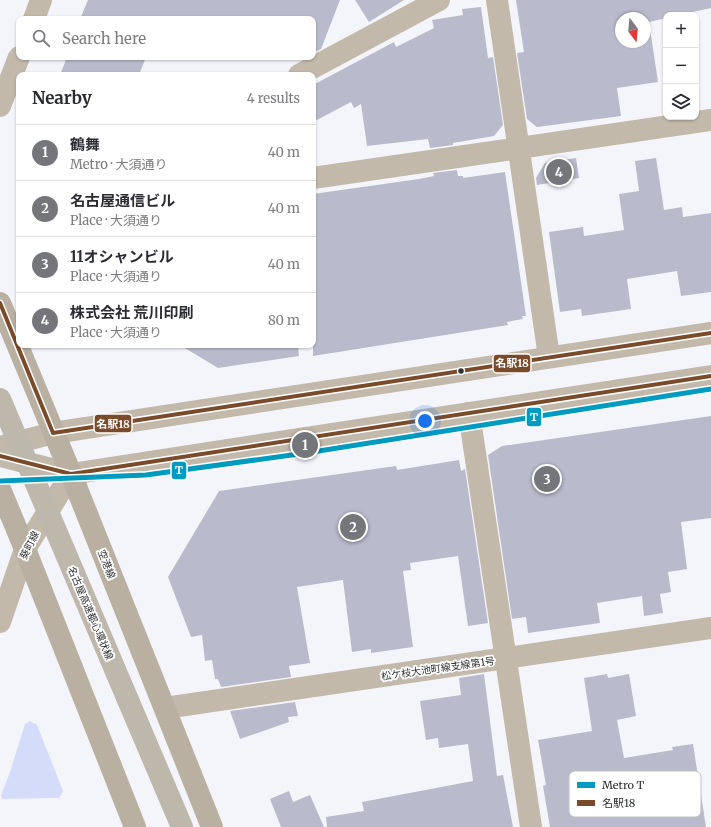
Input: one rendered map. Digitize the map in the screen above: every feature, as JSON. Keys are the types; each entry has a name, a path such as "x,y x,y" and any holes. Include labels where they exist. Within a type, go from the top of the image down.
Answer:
{"highway":[{"name":"名古屋高速都心環状線","path":"0,399 182,827"}],"main road":[{"name":"空港線","path":"0,303 16,342"},
{"name":"空港線","path":"18,348 71,474 212,827"},
{"path":"0,489 134,827"}],"street":[{"path":"35,16 41,0"},
{"path":"305,72 439,0"},
{"path":"497,0 549,357"},
{"path":"9,96 18,60"},
{"path":"316,178 711,120"},
{"path":"0,447 53,433 711,333"},
{"path":"0,456 71,474 711,376"},
{"path":"469,413 507,658 531,827"},
{"name":"葵町線","path":"0,622 25,549 71,474"},
{"name":"松ケ枝大池町線支線第1号","path":"165,708 711,628"}],"shaded area":[{"path":"30,721 37,725 63,791 59,798 2,799 1,795 25,724"}],"building":[{"path":"88,0 340,0 321,49 316,52 316,16 81,16"},
{"path":"355,0 404,0 369,22"},
{"path":"516,0 711,0 711,8 693,12 663,12 663,19 651,22 651,12 615,12 615,48 651,48 651,35 658,82 617,88 621,116 537,127 527,119 517,53 524,52"},
{"path":"481,7 488,58 493,57 503,125 494,136 453,143 453,145 430,148 428,139 367,146 361,104 354,108 351,102 316,120 316,83 394,42 396,47 434,28 432,20 463,15 462,9"},
{"path":"66,60 145,60 140,72 61,72"},
{"path":"576,158 579,178 537,185 536,178 545,163"},
{"path":"656,158 664,210 682,207 683,217 711,213 711,292 681,296 677,271 627,279 631,309 582,316 581,309 560,312 549,232 583,227 584,236 624,230 619,194 639,191 635,161"},
{"path":"457,170 458,176 463,176 463,178 505,172 526,316 522,316 523,319 507,322 508,325 313,356 313,348 316,348 316,194 419,179 434,176 433,173"},
{"path":"185,348 298,348 299,356 218,368"},
{"path":"711,416 711,518 681,522 687,569 668,572 671,592 660,594 663,613 644,616 642,596 597,603 600,623 528,633 526,617 512,619 488,455 502,446"},
{"path":"459,460 461,471 465,469 488,623 468,626 458,556 410,563 411,570 403,571 413,647 371,653 371,649 352,652 343,580 297,587 310,663 289,666 291,677 221,687 218,679 215,679 212,660 205,661 202,635 191,637 168,577 219,491 396,466 397,470"},
{"path":"484,674 497,776 503,775 513,827 327,827 326,817 364,811 362,802 473,781 468,744 439,748 438,738 426,740 420,701 461,695 459,678"},
{"path":"607,674 608,678 629,674 636,716 617,720 624,758 673,750 672,747 693,744 697,771 569,771 569,817 701,817 701,795 706,827 550,827 543,786 546,785 538,740 592,731 584,678"},
{"path":"295,702 298,716 288,717 289,722 240,739 230,711"},
{"path":"289,791 293,802 310,795 324,827 281,827 270,799"}],"metro line":[{"name":"T","path":"0,481 146,475 306,453 711,389"}],"transit line":[{"name":"名駅18","path":"0,303 16,342"},
{"name":"名駅18","path":"18,348 53,433 711,333"},
{"name":"名駅18","path":"0,456 71,474 711,376"}],"place":[{"name":"株式会社 荒川印刷","path":"559,172"},
{"name":"鶴舞","path":"305,445"},
{"name":"11オシャンビル","path":"547,479"},
{"name":"名古屋通信ビル","path":"353,527"}]}
